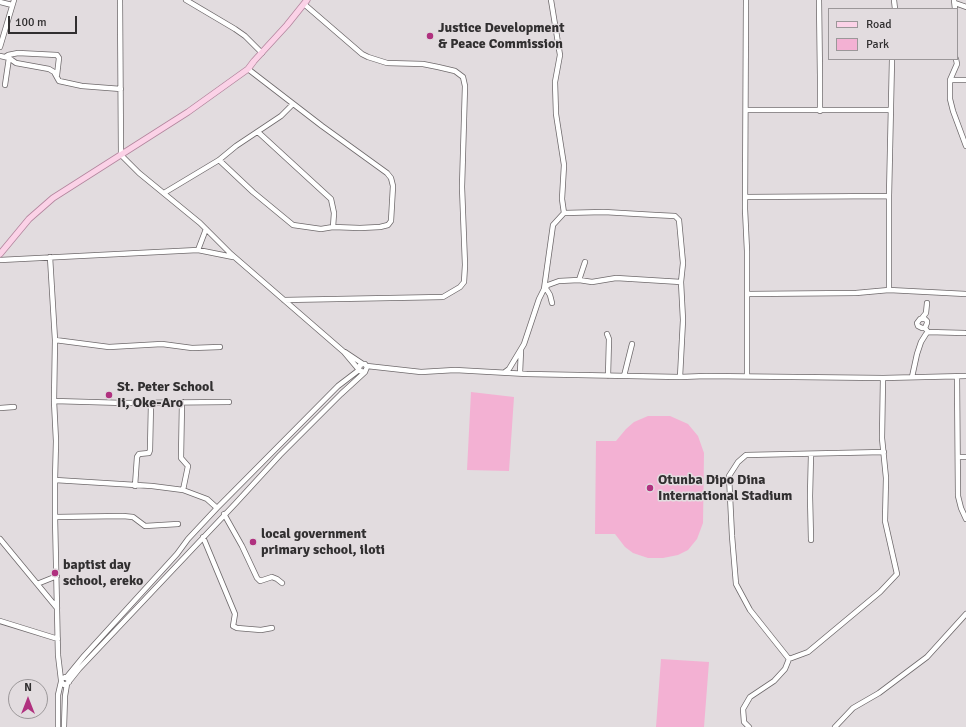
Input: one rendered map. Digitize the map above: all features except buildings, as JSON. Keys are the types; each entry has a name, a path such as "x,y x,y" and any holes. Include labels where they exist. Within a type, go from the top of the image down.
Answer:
{"main road":[{"path":"0,254 29,219 42,206 64,190 188,112 248,69 305,2"}],"street":[{"path":"65,681 79,669 224,514 257,481 290,444 368,368 344,352 231,254 206,229 139,173 121,155 120,0"},
{"path":"186,0 246,36 262,53"},
{"path":"551,0 560,55 555,82 556,114 564,165 562,199 564,213"},
{"path":"746,0 747,376"},
{"path":"818,0 820,111"},
{"path":"0,2 13,2 0,47"},
{"path":"284,300 442,297 460,287 464,282 465,265 462,187 465,86 463,77 455,71 438,66 387,63 368,57 362,54 305,2"},
{"path":"954,4 966,7"},
{"path":"5,57 18,53 56,55 59,58 56,75"},
{"path":"5,57 16,63 49,69 56,75 59,81 82,86 121,89"},
{"path":"5,57 5,85"},
{"path":"889,290 890,110 892,60"},
{"path":"956,60 957,64 950,80 950,99 966,146"},
{"path":"219,160 253,192 293,224 321,229 333,227 360,228 380,227 388,225 391,221 392,181 387,172 293,104 248,69"},
{"path":"950,80 966,80"},
{"path":"164,193 219,160 236,146 281,116 293,104"},
{"path":"746,110 890,110"},
{"path":"258,132 332,199 334,213 333,227"},
{"path":"746,197 889,196"},
{"path":"505,372 509,369 524,344 539,299 544,289 553,225 564,213 604,212 675,216 679,220 683,264 681,282 683,320 680,377"},
{"path":"198,250 206,229"},
{"path":"0,260 198,250 236,258"},
{"path":"50,257 55,340 54,401 56,441 55,480 58,655 65,681 66,696 64,727"},
{"path":"579,280 585,262"},
{"path":"544,289 548,285 555,282 579,280 592,282 616,278 681,282"},
{"path":"544,289 547,290 550,295 552,303"},
{"path":"747,294 856,293 889,290 966,294"},
{"path":"927,303 926,313 922,318 925,319 927,323 925,328 928,332"},
{"path":"928,332 965,333"},
{"path":"912,377 921,342 928,332"},
{"path":"607,334 609,339 608,376"},
{"path":"55,340 109,346 162,344 192,348 220,347"},
{"path":"624,376 632,344"},
{"path":"520,373 521,350"},
{"path":"344,352 362,372 365,372"},
{"path":"58,727 58,695 65,681 102,637 177,554 188,539 338,386 359,369 359,366 365,365 420,372 455,370 608,376 883,378 966,376"},
{"path":"957,377 958,496 966,519"},
{"path":"749,727 744,722 743,709 750,697 774,681 785,669 789,659 808,652 880,592 897,574 885,521 886,484 882,438 883,378"},
{"path":"54,401 151,403 229,402"},
{"path":"182,402 181,458 188,466 183,490"},
{"path":"135,486 139,454 149,453 150,450 151,403"},
{"path":"0,408 14,407"},
{"path":"789,659 750,610 736,584 729,476 738,462 746,455 884,452"},
{"path":"811,540 810,496 812,454"},
{"path":"958,457 966,457"},
{"path":"55,480 183,490 207,499 217,508"},
{"path":"224,514 242,546 257,578 260,580 272,577 282,583"},
{"path":"56,517 123,516 133,517 145,526 178,524"},
{"path":"203,537 235,614 233,626 237,628 255,630 272,628"},
{"path":"0,539 57,608"},
{"path":"37,584 57,576"},
{"path":"835,727 853,708 878,693 927,657 966,614"},
{"path":"0,621 58,639"}],"green space":[{"path":"471,392 514,397 509,471 467,470"},
{"name":"Otunba Dipo Dina International Stadium","path":"648,416 670,416 688,424 698,436 704,453 703,523 697,539 688,550 678,555 663,558 648,558 633,553 625,547 615,534 595,534 596,441 616,441 634,422"},
{"path":"661,659 709,662 704,727 656,727"}],"place":[{"name":"Justice Development & Peace Commission","path":"430,36"},
{"name":"St. Peter School Ii, Oke-Aro","path":"109,395"},
{"name":"Otunba Dipo Dina International Stadium","path":"650,488"},
{"name":"local government primary school, iloti","path":"253,542"},
{"name":"baptist day school, ereko","path":"55,573"}]}
